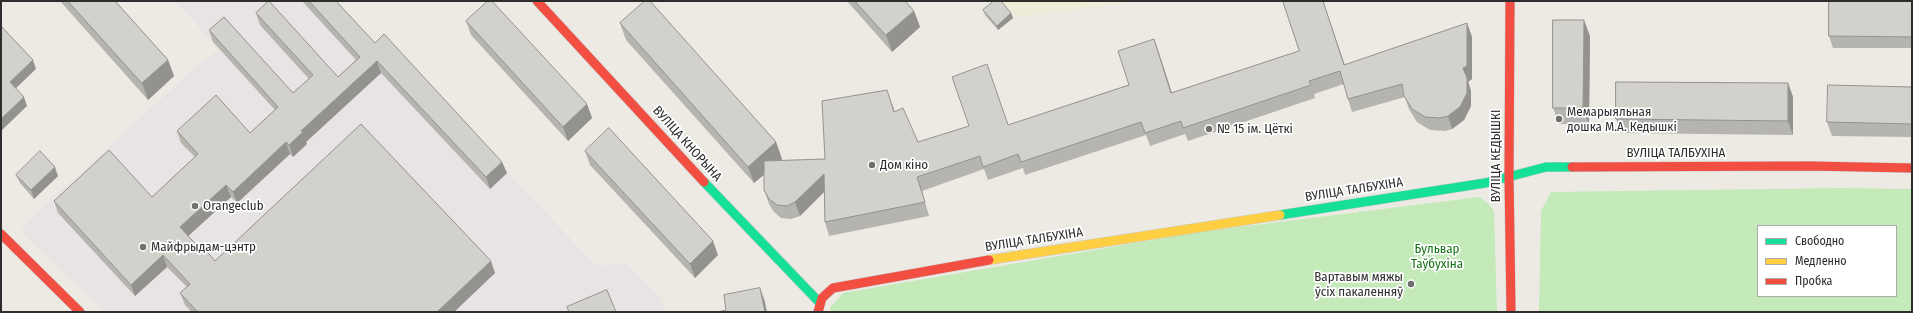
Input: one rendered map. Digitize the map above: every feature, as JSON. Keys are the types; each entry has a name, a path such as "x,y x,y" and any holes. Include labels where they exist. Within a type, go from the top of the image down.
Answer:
{"main road":[{"name":"ВУЛІЦА КНОРЫНА","path":"537,1 733,214 819,302"},
{"name":"ВУЛІЦА КЕДЫШКІ","path":"1510,1 1509,176 1511,312"},
{"name":"ВУЛІЦА ТАЛБУХІНА","path":"819,302 828,291 833,288 959,265 1484,183 1546,167 1810,166 1912,168"},
{"path":"1,234 80,312"},
{"path":"818,312 819,302"}],"shaded area":[{"path":"175,1 330,1 473,138 597,266 626,263 660,297 665,312 104,312 21,231 45,205 200,63 220,50"},
{"path":"1003,1 1137,1 1016,17"}],"green space":[{"path":"1841,188 1912,189 1912,312 1539,312 1541,211 1551,192"},
{"name":"Бульвар Таўбухіна","path":"1479,197 1488,203 1494,211 1497,312 831,312 830,308 843,293 1199,232"}],"building":[{"path":"68,1 115,1 168,60 142,83"},
{"path":"269,1 338,77 360,57 309,1 336,1 375,43 384,34 502,162 486,177 377,61 301,131 303,132 289,145 286,142 233,192 226,185 180,227 201,250 203,247 215,261 361,124 491,261 437,312 198,312 180,293 190,284 163,255 131,285 54,201 109,150 152,197 198,154 177,131 216,95 250,133 278,107 209,30 224,17 293,93 313,75 256,13"},
{"path":"488,1 492,1 587,104 563,127 466,21"},
{"path":"645,1 650,1 776,142 748,167 620,23"},
{"path":"855,1 905,1 914,11 886,35"},
{"path":"994,1 1001,1 1011,13 997,26 983,10"},
{"path":"1283,1 1323,1 1344,65 1467,23 1467,66 1463,68 1467,78 1467,93 1460,107 1448,116 1440,118 1425,117 1412,109 1404,96 1402,84 1348,99 1340,71 1309,81 1311,85 1183,128 1181,121 1145,133 1141,122 1021,162 1018,154 983,167 980,156 917,177 925,202 825,222 824,174 795,202 787,206 777,205 769,199 764,190 764,161 825,159 822,101 887,90 894,112 903,108 918,142 969,126 952,77 987,64 1008,125 1129,85 1118,51 1154,39 1171,93 1299,51"},
{"path":"1829,1 1912,1 1912,37 1829,36"},
{"path":"1553,20 1584,20 1583,108 1553,108"},
{"path":"1,26 33,60 10,82 24,97 1,119"},
{"path":"1616,82 1788,83 1788,121 1616,119"},
{"path":"1828,85 1912,87 1912,124 1827,122"},
{"path":"609,128 713,241 690,264 585,151"},
{"path":"40,151 55,167 31,190 16,175"},
{"path":"760,288 765,312 718,312 726,310 724,295"},
{"path":"607,290 616,312 569,312 567,307"}],"traffic: fast":[{"path":"1280,215 1485,183 1546,167 1572,167"},
{"path":"704,182 819,302"}],"traffic: slow":[{"path":"989,260 1280,215"}],"traffic: jam":[{"path":"537,1 704,182"},
{"path":"1510,1 1509,176 1511,312"},
{"path":"1572,167 1810,166 1912,168"},
{"path":"1,234 80,312"},
{"path":"818,312 822,298 833,288 989,260"}],"place":[{"name":"Мемарыяльная дошка М.А. Кедышкі","path":"1559,119"},
{"name":"№ 15 ім. Цёткі","path":"1209,129"},
{"name":"Дом кіно","path":"872,165"},
{"name":"Orangeclub","path":"195,206"},
{"name":"Майфрыдам-цэнтр","path":"143,247"},
{"name":"Вартавым мяжы ўсіх пакаленняў","path":"1411,284"}]}
